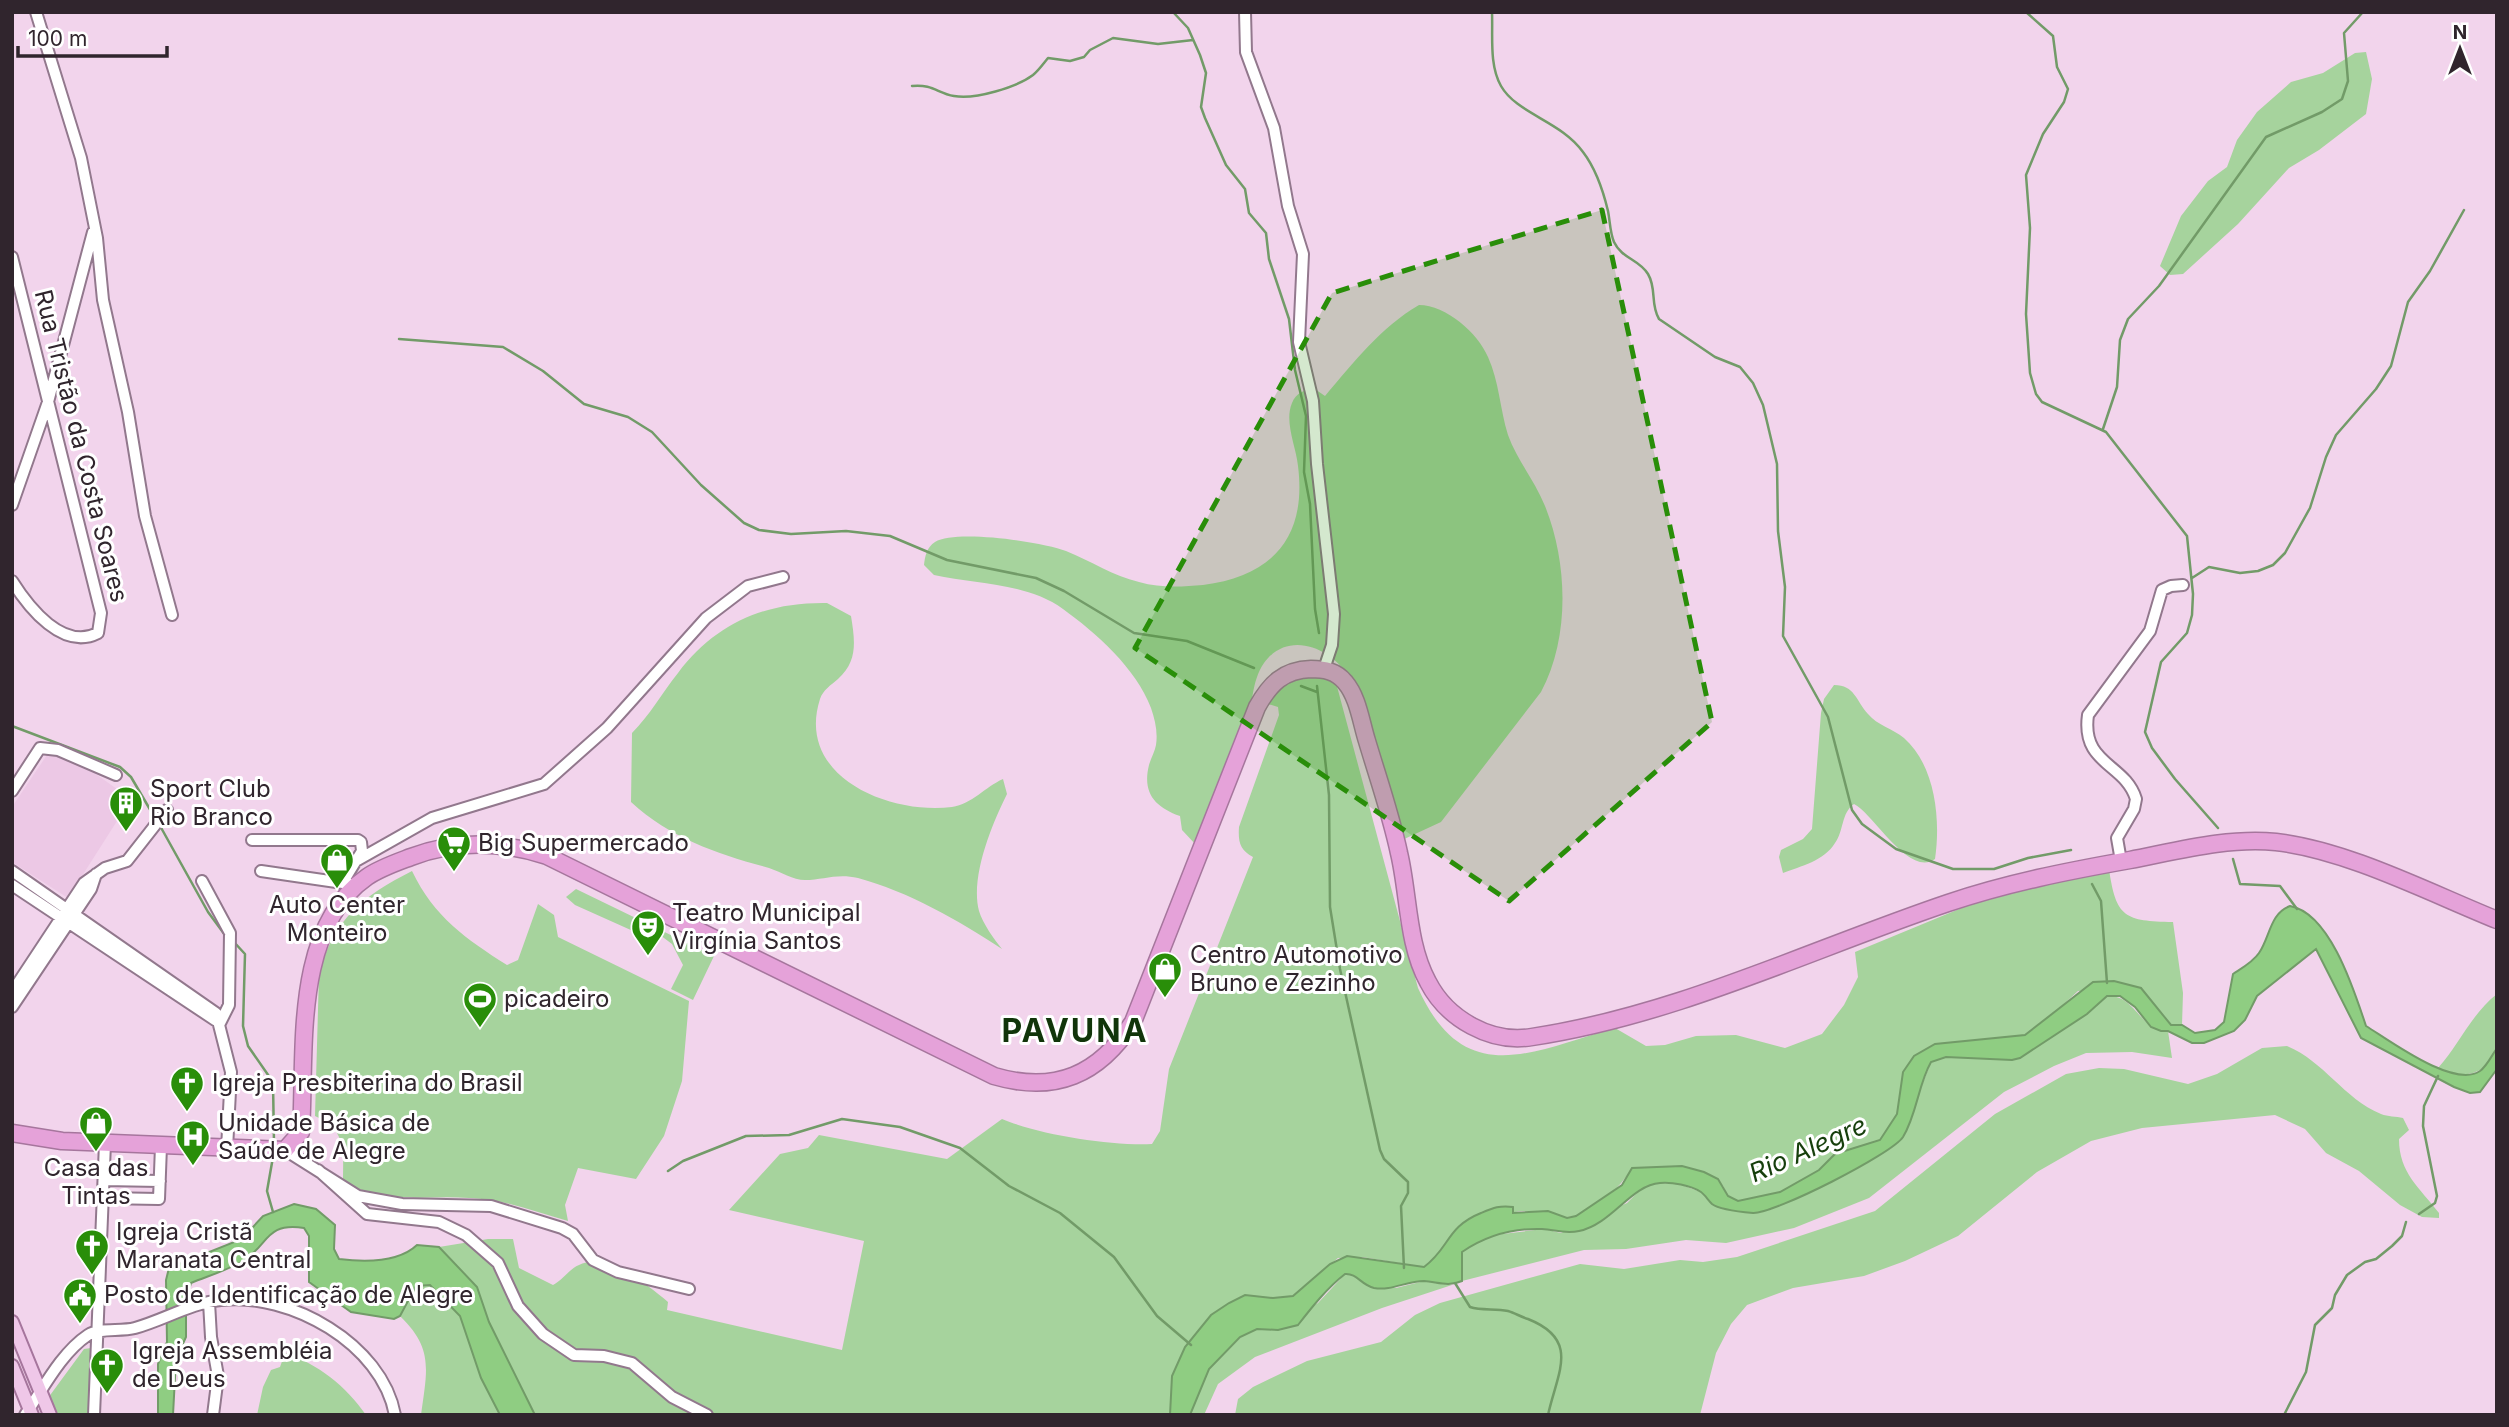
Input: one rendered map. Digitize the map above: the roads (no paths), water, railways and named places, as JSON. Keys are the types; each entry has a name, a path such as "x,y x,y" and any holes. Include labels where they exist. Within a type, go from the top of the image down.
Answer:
{"highway":[{"path":"12,1133 62,1141 276,1151 301,1132 309,986 316,953 349,884 391,863 436,849 494,844 520,847 547,856 994,1076 1017,1083 1042,1084 1067,1079 1105,1057 1122,1040 1140,1007 1257,707 1267,689 1287,673 1324,669 1337,675 1354,697 1399,852 1421,969 1439,1000 1452,1012 1472,1026 1500,1036 1523,1039 1554,1034 1666,1006 1761,975 1995,888 2121,862 2244,841 2306,847 2336,856 2497,920"}],"main road":[{"path":"12,1322 50,1415"},
{"path":"13,1369 29,1412"}],"street":[{"path":"36,12 81,158 107,317 128,412 145,516 172,615"},
{"path":"1245,12 1246,52 1274,128 1288,206 1303,254 1299,342 1313,401 1317,464 1334,614 1332,645 1324,669"},
{"path":"12,505 48,402 94,229"},
{"name":"Rua Tristão da Costa Soares","path":"12,257 101,613 98,633 87,638 69,637 40,617 12,581"},
{"path":"356,861 432,818 544,784 614,720 706,618 748,586 783,577"},
{"path":"2121,862 2117,838 2134,809 2136,799 2130,788 2093,750 2086,727 2088,715 2150,631 2162,590 2183,585"},
{"path":"12,791 40,748 58,750 116,775"},
{"path":"12,992 96,881 96,874 127,861 161,818"},
{"path":"252,840 358,840 363,846 349,884 261,872"},
{"path":"12,871 68,916"},
{"path":"202,881 230,933 232,948 229,1005 220,1023"},
{"path":"12,886 68,916 205,1003 216,1013 231,1072 227,1149"},
{"path":"12,1007 68,916"},
{"path":"94,1415 105,1143"},
{"path":"103,1198 159,1199 161,1146"},
{"path":"276,1151 318,1170 367,1199 420,1204 477,1203 548,1222 573,1234 593,1260 603,1266 689,1289"},
{"path":"318,1170 366,1214 439,1222 466,1235 498,1263 518,1306 543,1334 574,1355 604,1356 632,1363 672,1396 707,1415"},
{"path":"104,1180 160,1181"},
{"path":"29,1412 41,1390 75,1347 91,1333 125,1330 209,1302 236,1299 291,1309 315,1321 358,1350 373,1366 392,1398 395,1415"},
{"path":"209,1302 211,1337 218,1376 213,1415"},
{"path":"13,1369 30,1363"}],"waterway":[{"path":"1173,12 1188,28 1200,55 1206,73 1201,107 1226,165 1245,189 1249,213 1266,233 1269,259 1289,319 1295,370 1306,416 1304,472 1310,504 1315,609 1319,633"},
{"path":"1492,12 1493,60 1501,86 1517,104 1574,141 1588,159 1604,195 1614,242 1621,252 1648,274 1659,319 1715,357 1740,367 1753,383 1763,405 1777,464 1778,531 1785,587 1783,636 1828,717 1852,810 1862,824 1896,849 1953,869 1994,869 2028,858 2071,850"},
{"path":"2026,12 2053,36 2057,67 2068,89 2064,102 2043,134 2026,175 2030,228 2026,314 2030,373 2036,394 2042,402 2106,432 2187,536 2193,594 2192,615 2187,633 2161,662 2145,732 2152,748 2175,779 2218,828"},
{"path":"2103,429 2117,387 2120,340 2128,319 2159,286 2266,137 2322,112 2342,99 2348,81 2344,33 2363,12"},
{"path":"912,86 930,87 954,96 973,96 995,92 1026,80 1048,58 1070,61 1084,57 1090,50 1113,38 1158,44 1193,40"},
{"path":"2192,578 2209,567 2240,573 2258,571 2273,565 2285,553 2310,508 2336,435 2376,389 2391,366 2408,302 2430,271 2464,210"},
{"path":"399,339 503,347 543,371 584,404 628,417 652,432 701,485 744,523 759,530 791,534 846,531 890,536 947,560 1036,578 1064,591 1134,633 1187,641 1254,668"},
{"path":"1301,686 1317,692"},
{"path":"1317,686 1329,795 1330,907 1340,969 1380,1150 1384,1159 1408,1182 1408,1193 1401,1206 1404,1268"},
{"path":"12,726 120,767 131,777 155,818"},
{"path":"159,824 208,912 225,935"},
{"path":"2233,859 2240,884 2280,886 2297,909"},
{"path":"2092,884 2101,901 2107,983"},
{"path":"233,941 245,954 243,1026 248,1046 273,1082 274,1143"},
{"path":"2419,1214 2435,1203 2437,1196 2423,1126 2424,1106 2438,1076"},
{"path":"668,1171 683,1161 746,1136 789,1135 842,1119 900,1127 960,1148 1009,1186 1060,1213 1114,1257 1157,1316 1191,1345"},
{"path":"273,1157 267,1191 273,1212"},
{"path":"2284,1415 2306,1372 2315,1325 2332,1308 2335,1295 2347,1275 2365,1262 2376,1259 2392,1246 2402,1236 2406,1222"},
{"path":"1455,1283 1470,1307 1511,1312 1544,1327 1555,1337 1560,1348 1560,1372 1548,1415"}],"place":[{"name":"Sport Club Rio Branco","path":"126,833"},
{"name":"Big Supermercado","path":"454,873"},
{"name":"Auto Center Monteiro","path":"337,890"},
{"name":"Teatro Municipal Virgínia Santos","path":"648,957"},
{"name":"Centro Automotivo Bruno e Zezinho","path":"1165,999"},
{"name":"picadeiro","path":"480,1029"},
{"name":"Igreja Presbiterina do Brasil","path":"187,1113"},
{"name":"Casa das Tintas","path":"96,1153"},
{"name":"Unidade Básica de Saúde de Alegre","path":"193,1167"},
{"name":"Igreja Cristã Maranata Central","path":"92,1276"},
{"name":"Posto de Identificação de Alegre","path":"80,1325"},
{"name":"Igreja Assembléia de Deus","path":"107,1395"}],"district":[{"name":"PAVUNA","path":"1075,1031"}],"water label":[{"name":"Rio Alegre","path":"1808,1149"}]}
